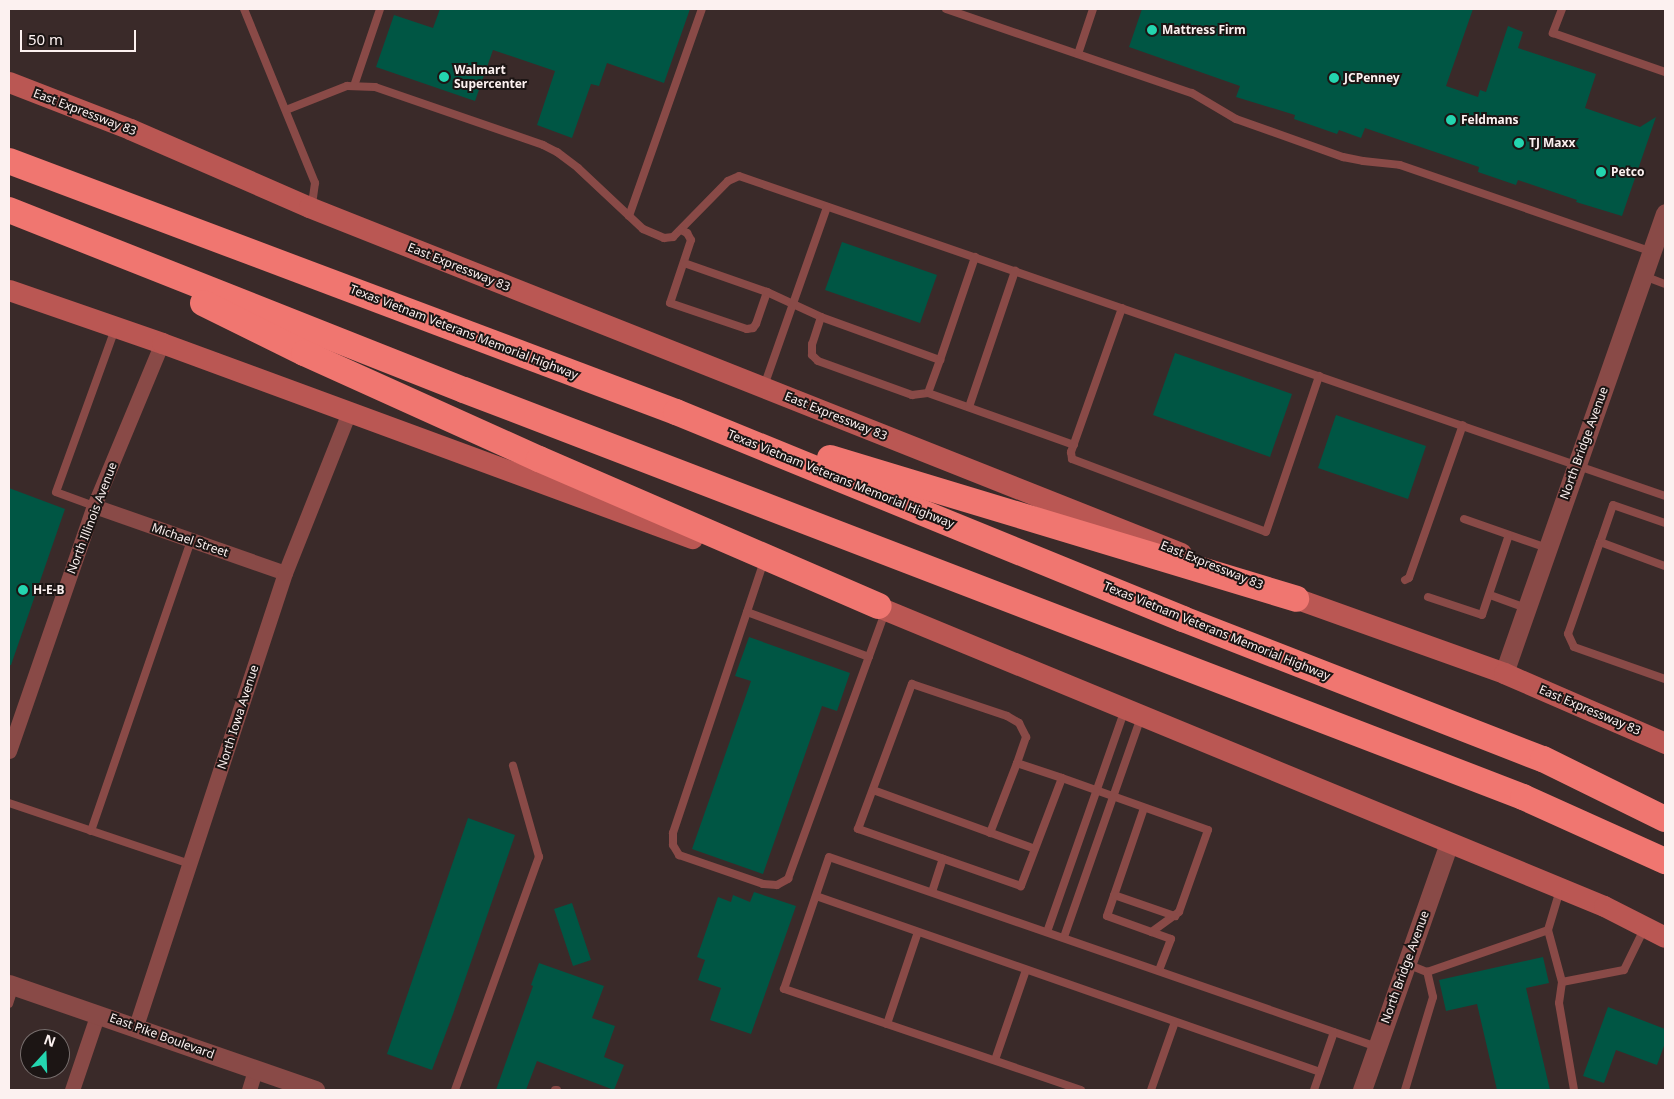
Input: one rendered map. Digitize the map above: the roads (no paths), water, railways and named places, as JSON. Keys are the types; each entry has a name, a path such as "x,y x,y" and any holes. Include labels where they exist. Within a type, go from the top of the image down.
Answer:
{"highway":[{"name":"Texas Vietnam Veterans Memorial Highway","path":"9,161 676,412 1184,618 1543,759 1665,819"},
{"path":"17,213 322,361 539,459 883,608"},
{"path":"17,213 464,390 1523,796 1665,861"},
{"path":"676,412 1296,599"}],"main road":[{"name":"East Expressway 83","path":"9,82 130,129 309,207 1296,599 1504,673 1665,743"},
{"path":"9,290 162,343 883,608 1604,906 1665,937"}],"street":[{"name":"North Bridge Avenue","path":"1504,673 1665,213"},
{"name":"North Illinois Avenue","path":"9,751 94,506 162,343"},
{"name":"North Iowa Avenue","path":"136,1026 286,573 349,412"},
{"name":"Michael Street","path":"94,506 286,573"},
{"name":"North Bridge Avenue","path":"1362,1090 1449,843"},
{"name":"East Pike Boulevard","path":"12,985 136,1026 315,1090"},
{"path":"72,1090 98,1013"},
{"path":"249,1090 255,1070"}],"lane":[{"path":"244,9 315,183 316,189 309,207"},
{"path":"354,86 380,9"},
{"path":"630,216 702,9"},
{"path":"946,9 1192,93 1236,119 1344,157 1400,165 1652,252"},
{"path":"1078,54 1093,9"},
{"path":"1562,9 1554,33 1665,72"},
{"path":"286,110 335,90 354,86 374,87 543,145 578,168 630,216 655,236 664,238 673,237 728,181 740,176 1665,496"},
{"path":"764,387 827,206"},
{"path":"681,230 687,233 691,240 670,303 740,328 753,328 767,292"},
{"path":"928,393 975,257"},
{"path":"684,263 767,292 792,306 940,360"},
{"path":"969,407 1015,271"},
{"path":"1644,276 1665,284"},
{"path":"1122,308 1071,452 1072,459 1266,532 1319,376"},
{"path":"821,317 812,344 812,355 818,361 912,395 928,393 1074,445"},
{"path":"94,506 56,492 116,327"},
{"path":"1405,580 1409,578 1464,425"},
{"path":"1665,523 1613,505 1568,634 1574,647 1665,679"},
{"path":"1464,519 1547,548"},
{"path":"1428,597 1482,615 1490,596 1509,535"},
{"path":"91,831 192,540"},
{"path":"1600,542 1665,566"},
{"path":"763,564 673,833 673,845 679,855 763,884 777,884 788,879 869,657 883,608"},
{"path":"1490,596 1526,608"},
{"path":"747,612 869,657"},
{"path":"990,833 1026,738 1019,723 1007,716 912,684 858,829 1021,886 1062,778"},
{"path":"1047,932 1096,790 1134,711"},
{"path":"1064,937 1113,797 1134,711"},
{"path":"1017,763 1208,830 1179,912 1151,932"},
{"path":"456,1090 539,857 513,766"},
{"path":"872,790 1035,849"},
{"path":"9,804 190,864"},
{"path":"1144,808 1107,916 1171,939 1159,971"},
{"path":"1081,1090 784,988 829,857 1377,1047"},
{"path":"932,892 943,859"},
{"path":"1561,888 1548,930 1562,982 1559,1003 1574,1090"},
{"path":"1114,894 1174,916"},
{"path":"816,896 1320,1072"},
{"path":"1562,982 1624,970 1645,927"},
{"path":"1406,964 1427,972 1548,930"},
{"path":"887,1024 918,932"},
{"path":"995,1060 1026,970"},
{"path":"1405,1090 1433,996 1427,972"},
{"path":"9,1004 12,985"},
{"path":"1151,1090 1175,1022"},
{"path":"1314,1090 1334,1032"}],"place":[{"name":"Mattress Firm","path":"1152,30"},
{"name":"Walmart Supercenter","path":"444,77"},
{"name":"JCPenney","path":"1334,78"},
{"name":"Feldmans","path":"1451,120"},
{"name":"TJ Maxx","path":"1519,143"},
{"name":"Petco","path":"1601,172"},
{"name":"H-E-B","path":"23,590"}]}
